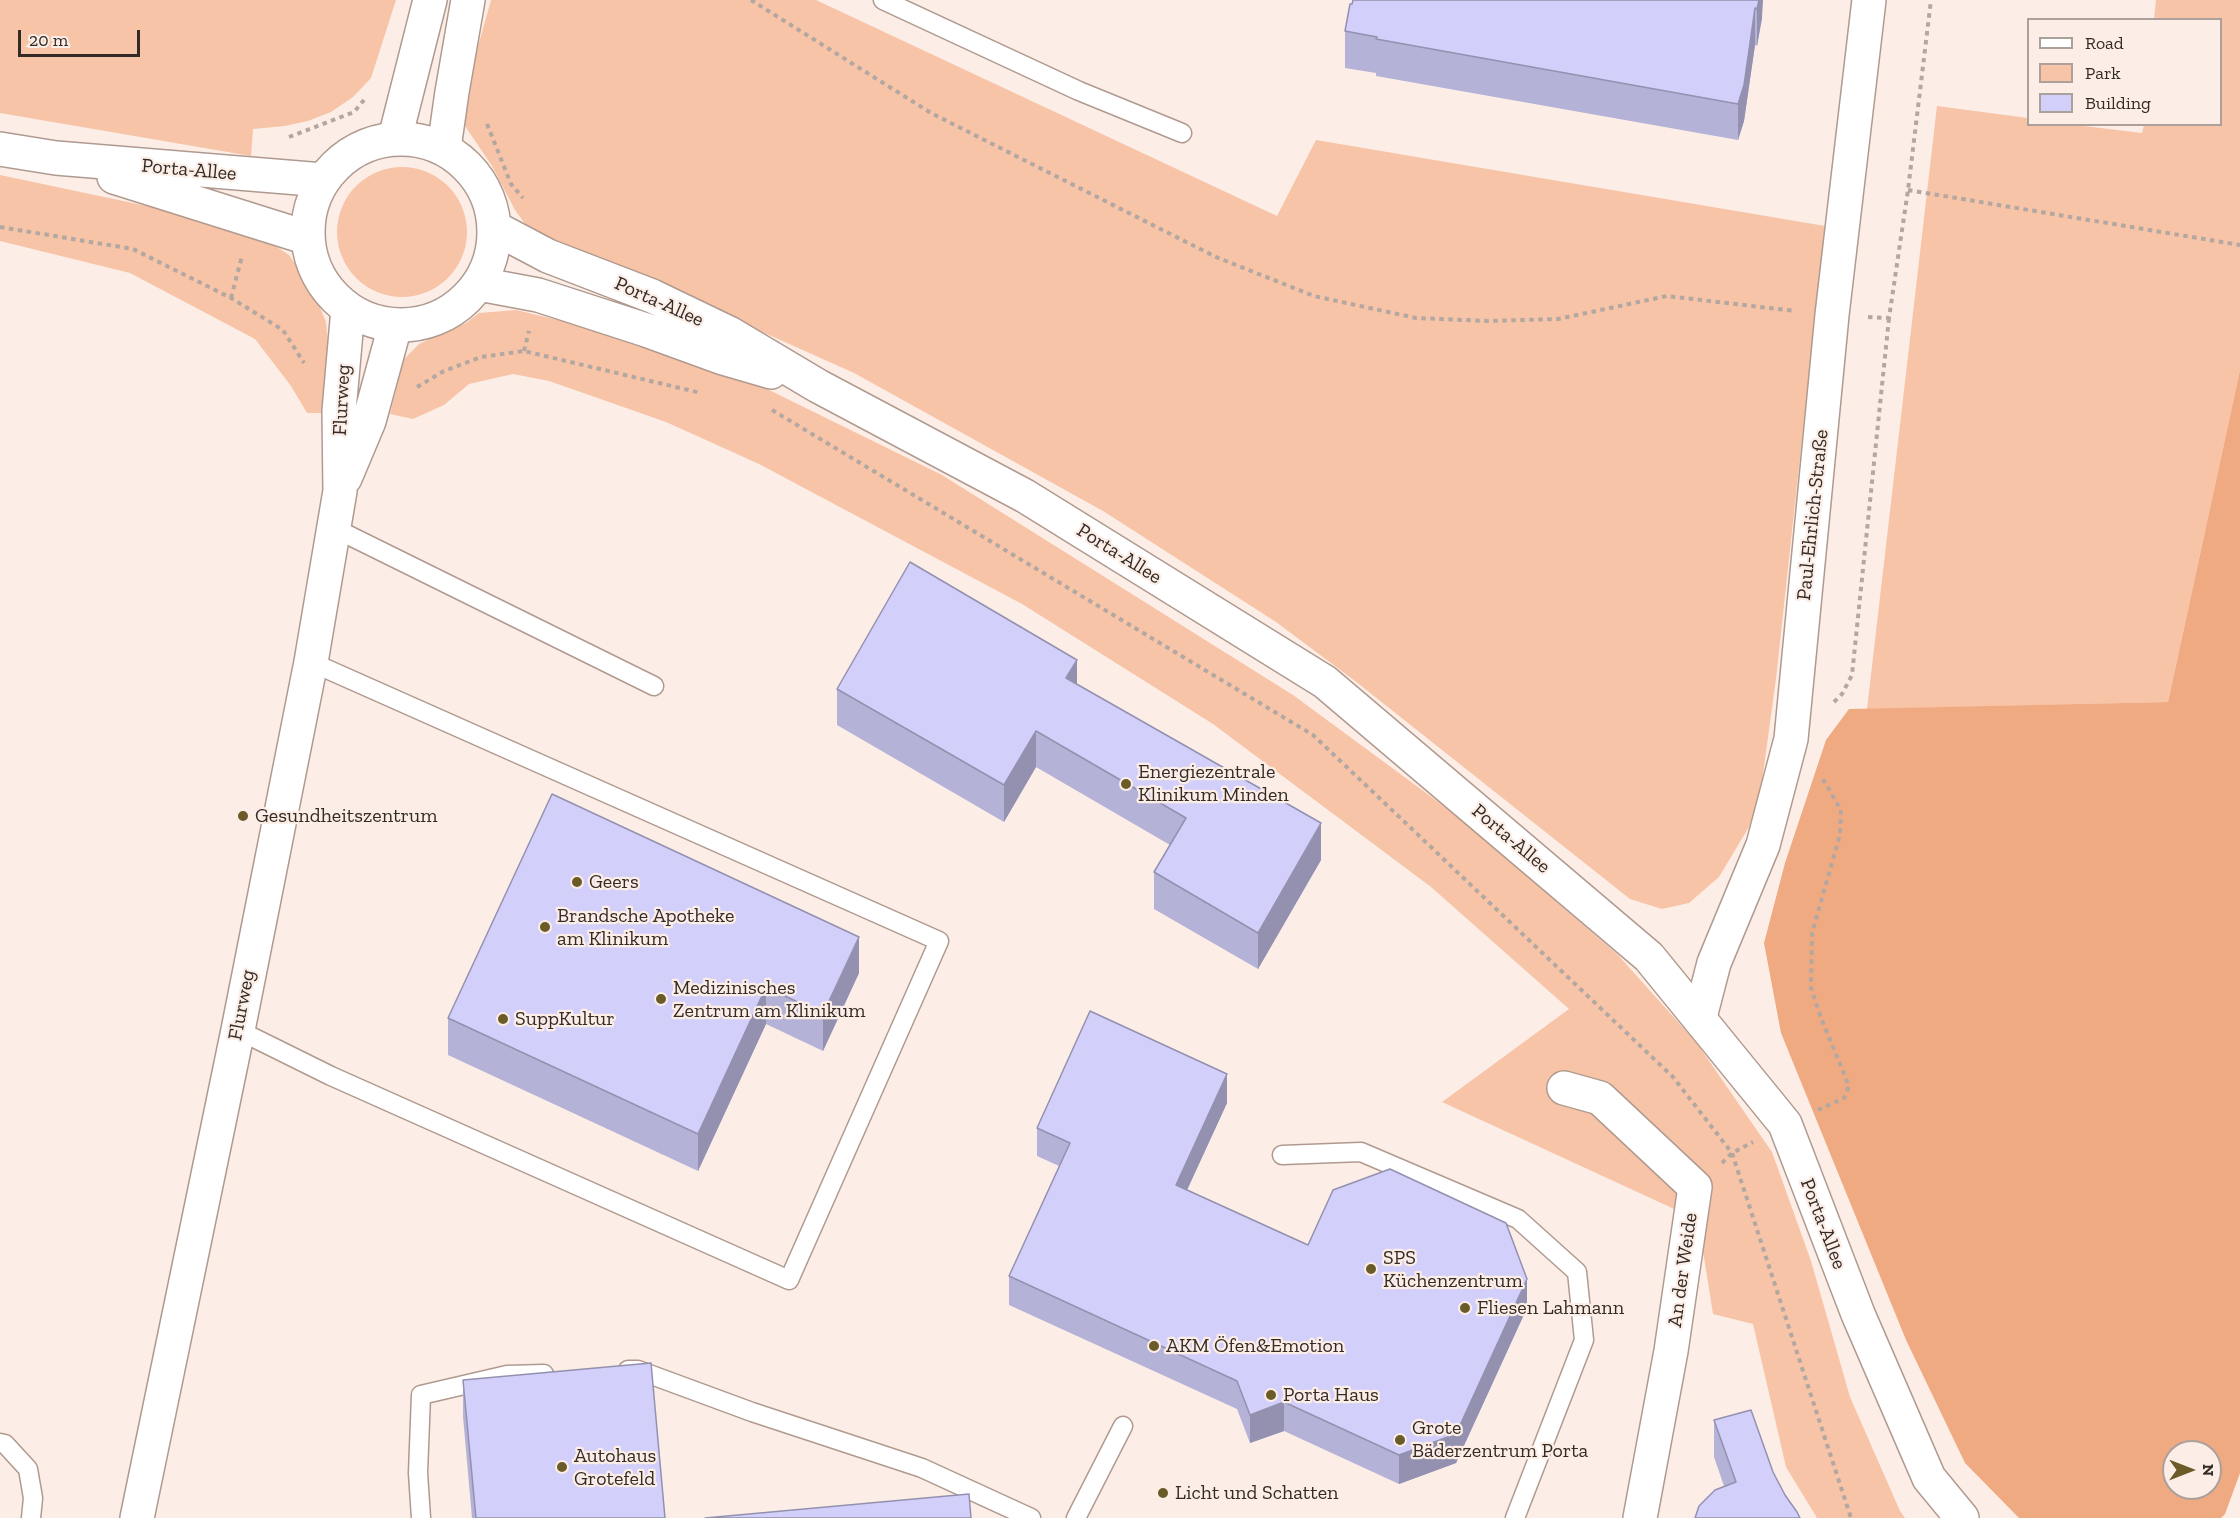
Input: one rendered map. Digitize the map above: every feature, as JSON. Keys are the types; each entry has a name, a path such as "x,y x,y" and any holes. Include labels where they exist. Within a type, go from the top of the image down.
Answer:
{"street":[{"path":"394,138 430,0"},
{"path":"444,148 468,0"},
{"name":"Paul-Ehrlich-Straße","path":"1700,1017 1714,963 1763,845 1791,739 1832,315 1869,0"},
{"path":"394,138 429,142 444,148 465,162 480,181 491,204 495,228 492,257 479,284 463,303 443,316 420,324 394,326 370,321 348,309 328,290 314,266 308,238 309,218 314,198 323,180 342,159 367,145 394,138"},
{"name":"Porta-Allee","path":"0,149 56,158 323,180"},
{"name":"Porta-Allee","path":"56,158 308,238"},
{"name":"Porta-Allee","path":"495,228 548,255 652,296 729,333 818,386 1025,496 1325,682 1649,957 1785,1124 1858,1314 1929,1478 1962,1518"},
{"name":"Porta-Allee","path":"479,284 538,295 723,358 818,386"},
{"name":"Flurweg","path":"136,1518 238,1030 311,662 340,491 339,411 348,309"},
{"name":"Flurweg","path":"340,491 369,422 394,326"},
{"name":"An der Weide","path":"1564,1088 1600,1098 1695,1187 1677,1317 1640,1518"}],"lane":[{"path":"883,0 1079,91 1182,133"},
{"path":"334,528 654,686"},
{"path":"238,1030 331,1076 789,1280 939,941 311,662"},
{"path":"1282,1155 1361,1152 1518,1219 1577,1272 1584,1340 1515,1518"},
{"path":"615,1371 638,1370 752,1412 922,1468 1031,1518"},
{"path":"421,1518 418,1473 421,1395 507,1375 567,1373"},
{"path":"1076,1518 1123,1426"},
{"path":"0,1443 4,1444 28,1469 33,1498 31,1518"}],"path":[{"path":"751,0 931,113 1216,257 1314,296 1416,318 1488,321 1558,319 1667,296 1832,315 1888,318"},
{"path":"1829,706 1842,694 1852,675 1888,318 1908,190 1931,0"},
{"path":"485,119 511,184 526,202"},
{"path":"1908,190 2240,244"},
{"path":"0,227 133,249 231,298 283,330 311,374 343,374"},
{"path":"524,351 538,295"},
{"path":"380,381 406,393 444,371 481,357 524,351 703,393"},
{"path":"770,409 1313,735 1673,1077 1732,1154 1851,1518"},
{"path":"1695,1187 1732,1154 1785,1124 1844,1098 1849,1086 1811,988 1812,933 1840,835 1841,810 1817,770"}],"green space":[{"path":"0,0 396,0 371,78 353,97 331,112 308,121 253,129 251,156 0,113"},
{"path":"491,0 816,0 1277,216 1316,140 1825,226 1776,679 1760,796 1749,827 1719,877 1689,903 1662,909 1630,899 1355,681 1276,622 1103,511 854,373 633,274 537,235 528,228 515,210 492,166 465,126 461,107"},
{"path":"2156,0 2240,0 2240,370 2168,702 1867,709 1937,106 2027,118 2027,126 2084,126 2142,133 2144,126 2222,126 2222,18 2154,18"},
{"path":"402,167 427,172 448,186 462,207 467,232 462,257 448,278 427,292 402,297 377,292 356,278 342,257 337,232 342,207 356,186 377,172"},
{"path":"0,175 218,221 265,239 289,255 312,288 326,322 329,353 325,413 307,413 291,386 255,339 130,273 0,241"},
{"path":"516,310 596,329 761,386 942,475 1293,695 1456,815 1618,955 1696,1042 1772,1152 1811,1261 1850,1397 1905,1518 1817,1518 1786,1467 1753,1324 1713,1314 1698,1220 1442,1102 1569,1009 1431,887 1213,724 1022,604 759,464 666,422 549,381 513,374 469,384 444,405 413,419 390,414 404,359 419,344 466,323 479,313"}],"shaded area":[{"path":"2240,370 2240,1473 2225,1514 2221,1518 2019,1518 1965,1463 1906,1340 1781,1033 1764,943 1785,863 1826,740 1849,709 2168,702"}],"building":[{"path":"1353,0 1759,0 1757,9 1755,8 1744,85 1738,104 1376,39 1377,37 1345,31 1350,4"},
{"name":"Energiezentrale Klinikum Minden","path":"910,562 1077,660 1066,678 1321,823 1258,933 1154,872 1186,818 1036,731 1004,785 837,689"},
{"name":"Medizinisches Zentrum am Klinikum","path":"552,794 859,937 823,1014 766,987 698,1134 448,1018"},
{"path":"1090,1011 1227,1074 1176,1185 1308,1245 1333,1190 1390,1169 1506,1223 1527,1279 1456,1434 1399,1455 1284,1402 1250,1415 1237,1381 1009,1276 1070,1143 1037,1128"},
{"name":"Autohaus Grotefeld","path":"651,1363 665,1518 476,1518 463,1380"},
{"path":"1751,1410 1773,1472 1800,1518 1695,1518 1699,1506 1715,1490 1736,1482 1714,1420"},
{"path":"969,1494 971,1518 705,1518"}],"place":[{"name":"Energiezentrale Klinikum Minden","path":"1126,784"},
{"name":"Gesundheitszentrum","path":"243,816"},
{"name":"Geers","path":"577,882"},
{"name":"Brandsche Apotheke am Klinikum","path":"545,927"},
{"name":"Medizinisches Zentrum am Klinikum","path":"661,999"},
{"name":"SuppKultur","path":"503,1019"},
{"name":"SPS Küchenzentrum","path":"1371,1269"},
{"name":"Fliesen Lahmann","path":"1465,1308"},
{"name":"AKM Öfen&Emotion","path":"1154,1346"},
{"name":"Porta Haus","path":"1271,1395"},
{"name":"Grote Bäderzentrum Porta","path":"1400,1440"},
{"name":"Autohaus Grotefeld","path":"562,1467"},
{"name":"Licht und Schatten","path":"1163,1493"}]}
